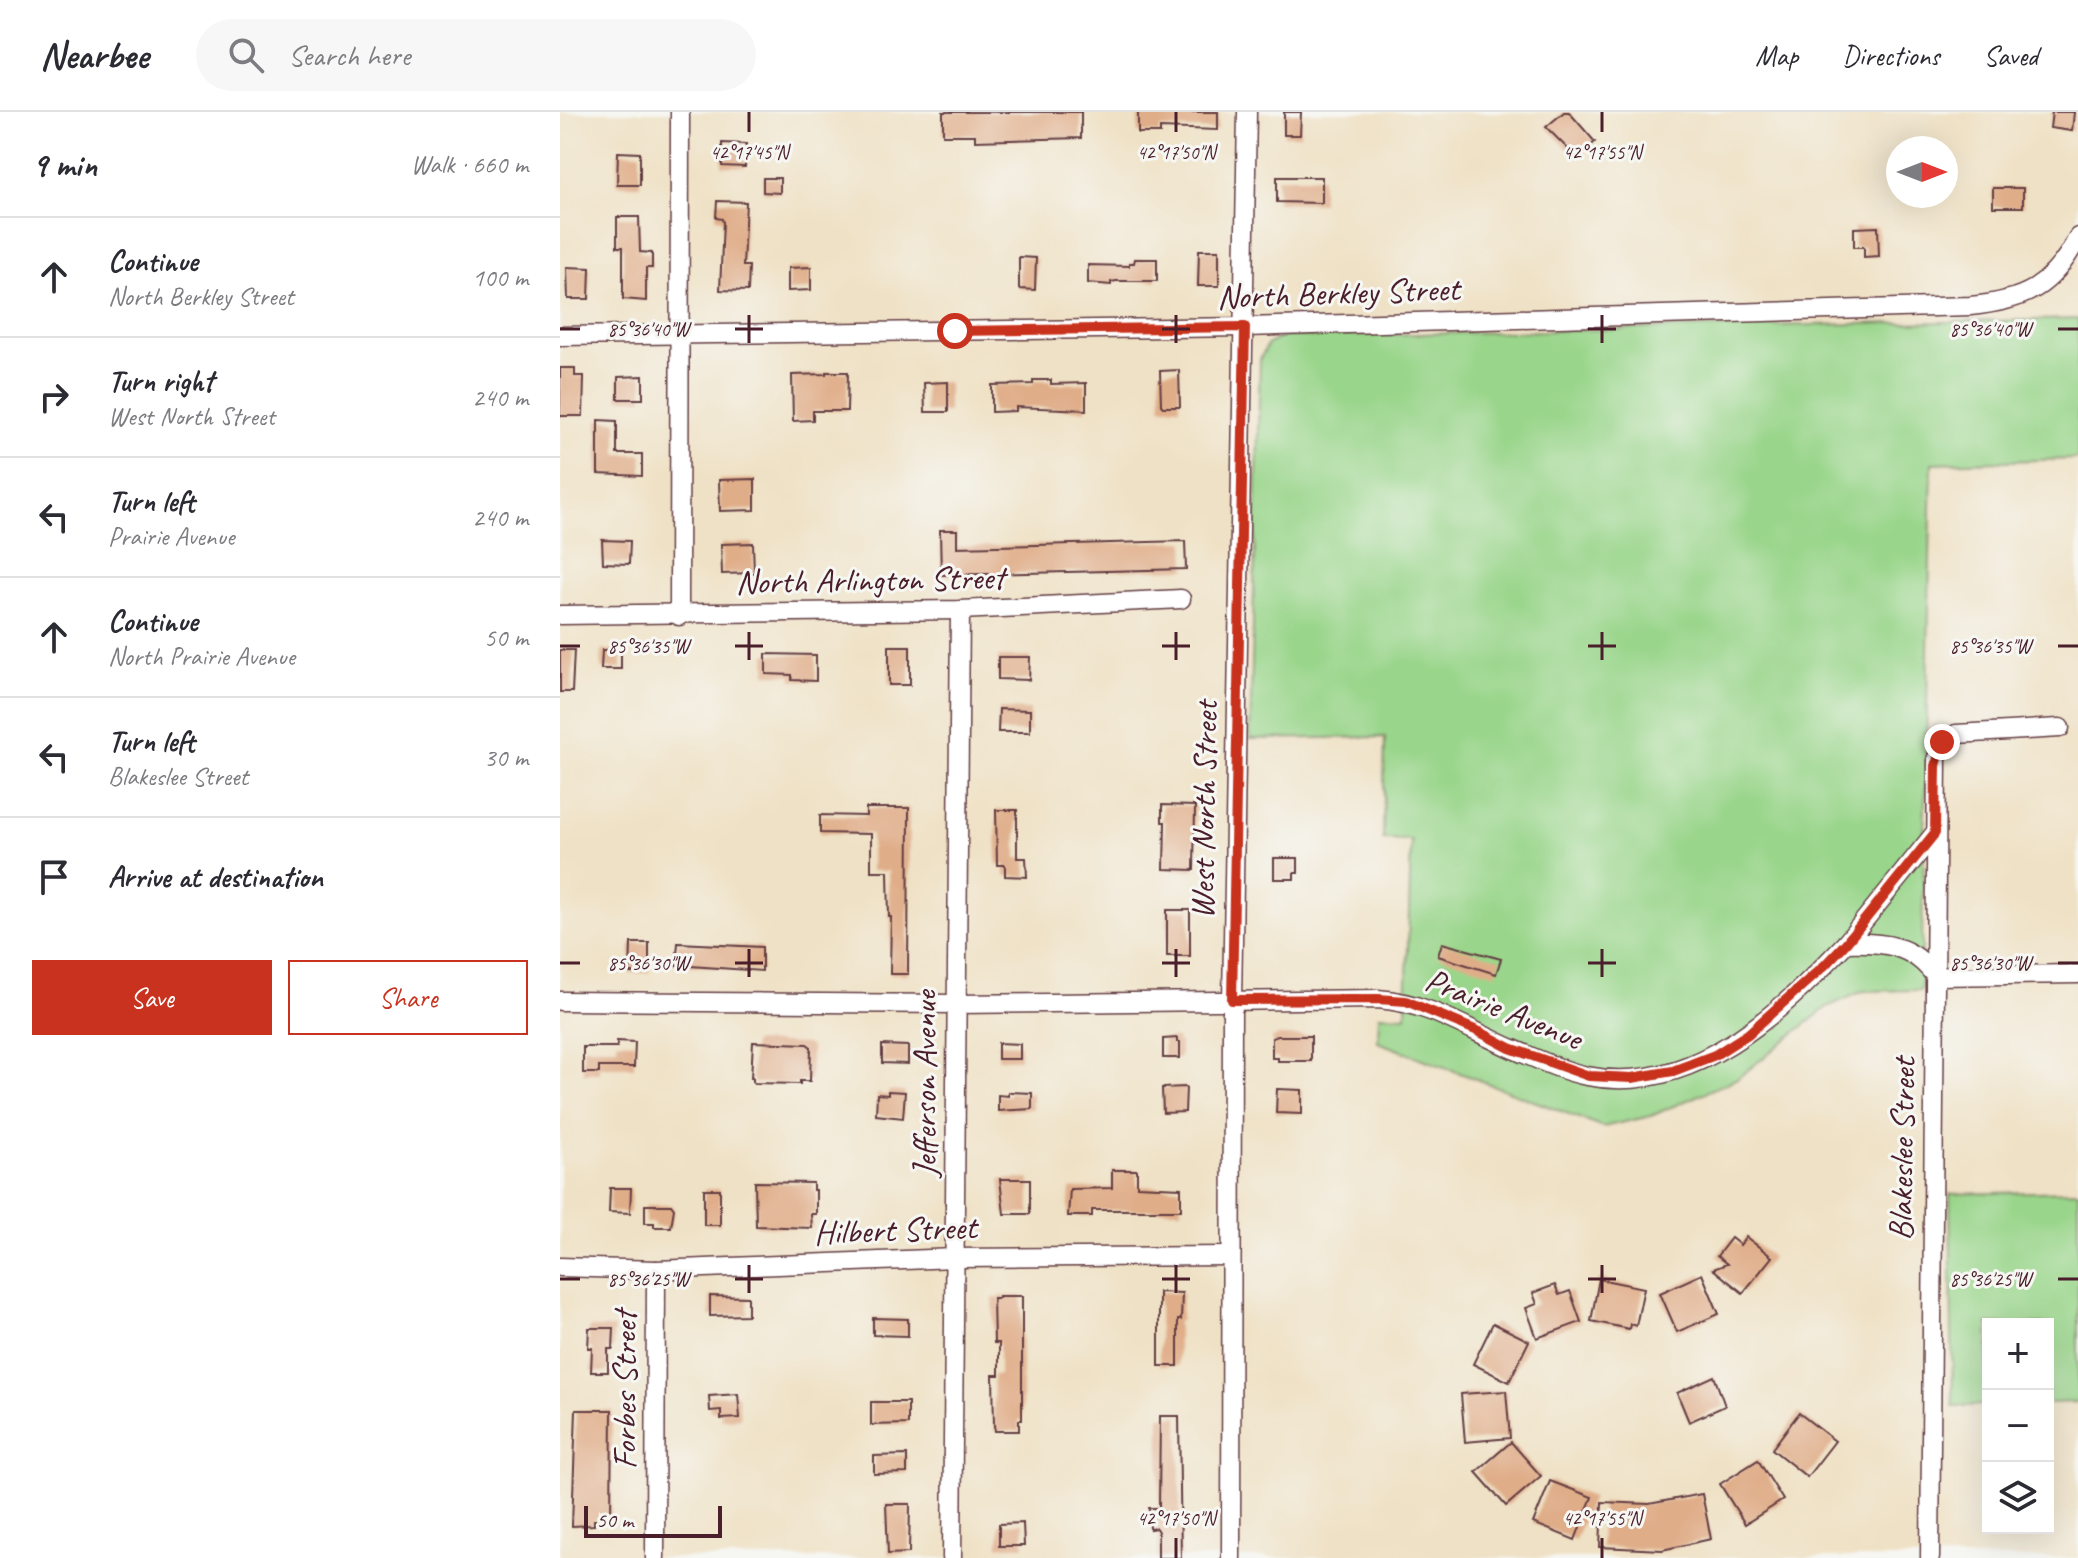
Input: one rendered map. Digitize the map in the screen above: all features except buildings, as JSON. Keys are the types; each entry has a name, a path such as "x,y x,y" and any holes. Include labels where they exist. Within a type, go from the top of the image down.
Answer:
{"street":[{"path":"679,616 680,112"},
{"name":"West North Street","path":"1231,1558 1232,1000 1247,112"},
{"name":"North Berkley Street","path":"560,336 1245,327 1847,311 2001,303 2020,297 2053,276 2078,237"},
{"name":"North Arlington Street","path":"560,615 679,616 960,610 1181,599"},
{"name":"Jefferson Avenue","path":"952,1558 960,610"},
{"name":"Blakeslee Street","path":"1930,1558 1936,766 1942,742 1956,734 2060,728"},
{"name":"Prairie Avenue","path":"560,1001 956,1004 1378,999 1406,1001 1558,1067 1589,1076 1653,1076 1715,1055 1748,1034 1846,943 1935,833"},
{"path":"1846,943 1893,945 1919,958 1935,976 2078,974"},
{"name":"Hilbert Street","path":"560,1267 656,1270 955,1258 1231,1256"},
{"name":"Forbes Street","path":"655,1558 656,1270"}],"green space":[{"path":"2078,319 2078,459 1932,463 1921,990 1863,991 1827,1007 1738,1078 1651,1116 1603,1127 1378,1042 1379,1015 1406,1016 1411,840 1383,839 1385,737 1250,739 1260,359 1268,344 1282,337"},
{"path":"2078,1191 2078,1402 2054,1403 2054,1318 1982,1318 1982,1405 1953,1406 1950,1194"}],"route":[{"path":"955,331 1245,327 1232,1000 1406,1001 1510,1048 1589,1076 1632,1078 1673,1071 1715,1055 1748,1034 1846,943 1935,833 1936,766 1942,742"}]}
